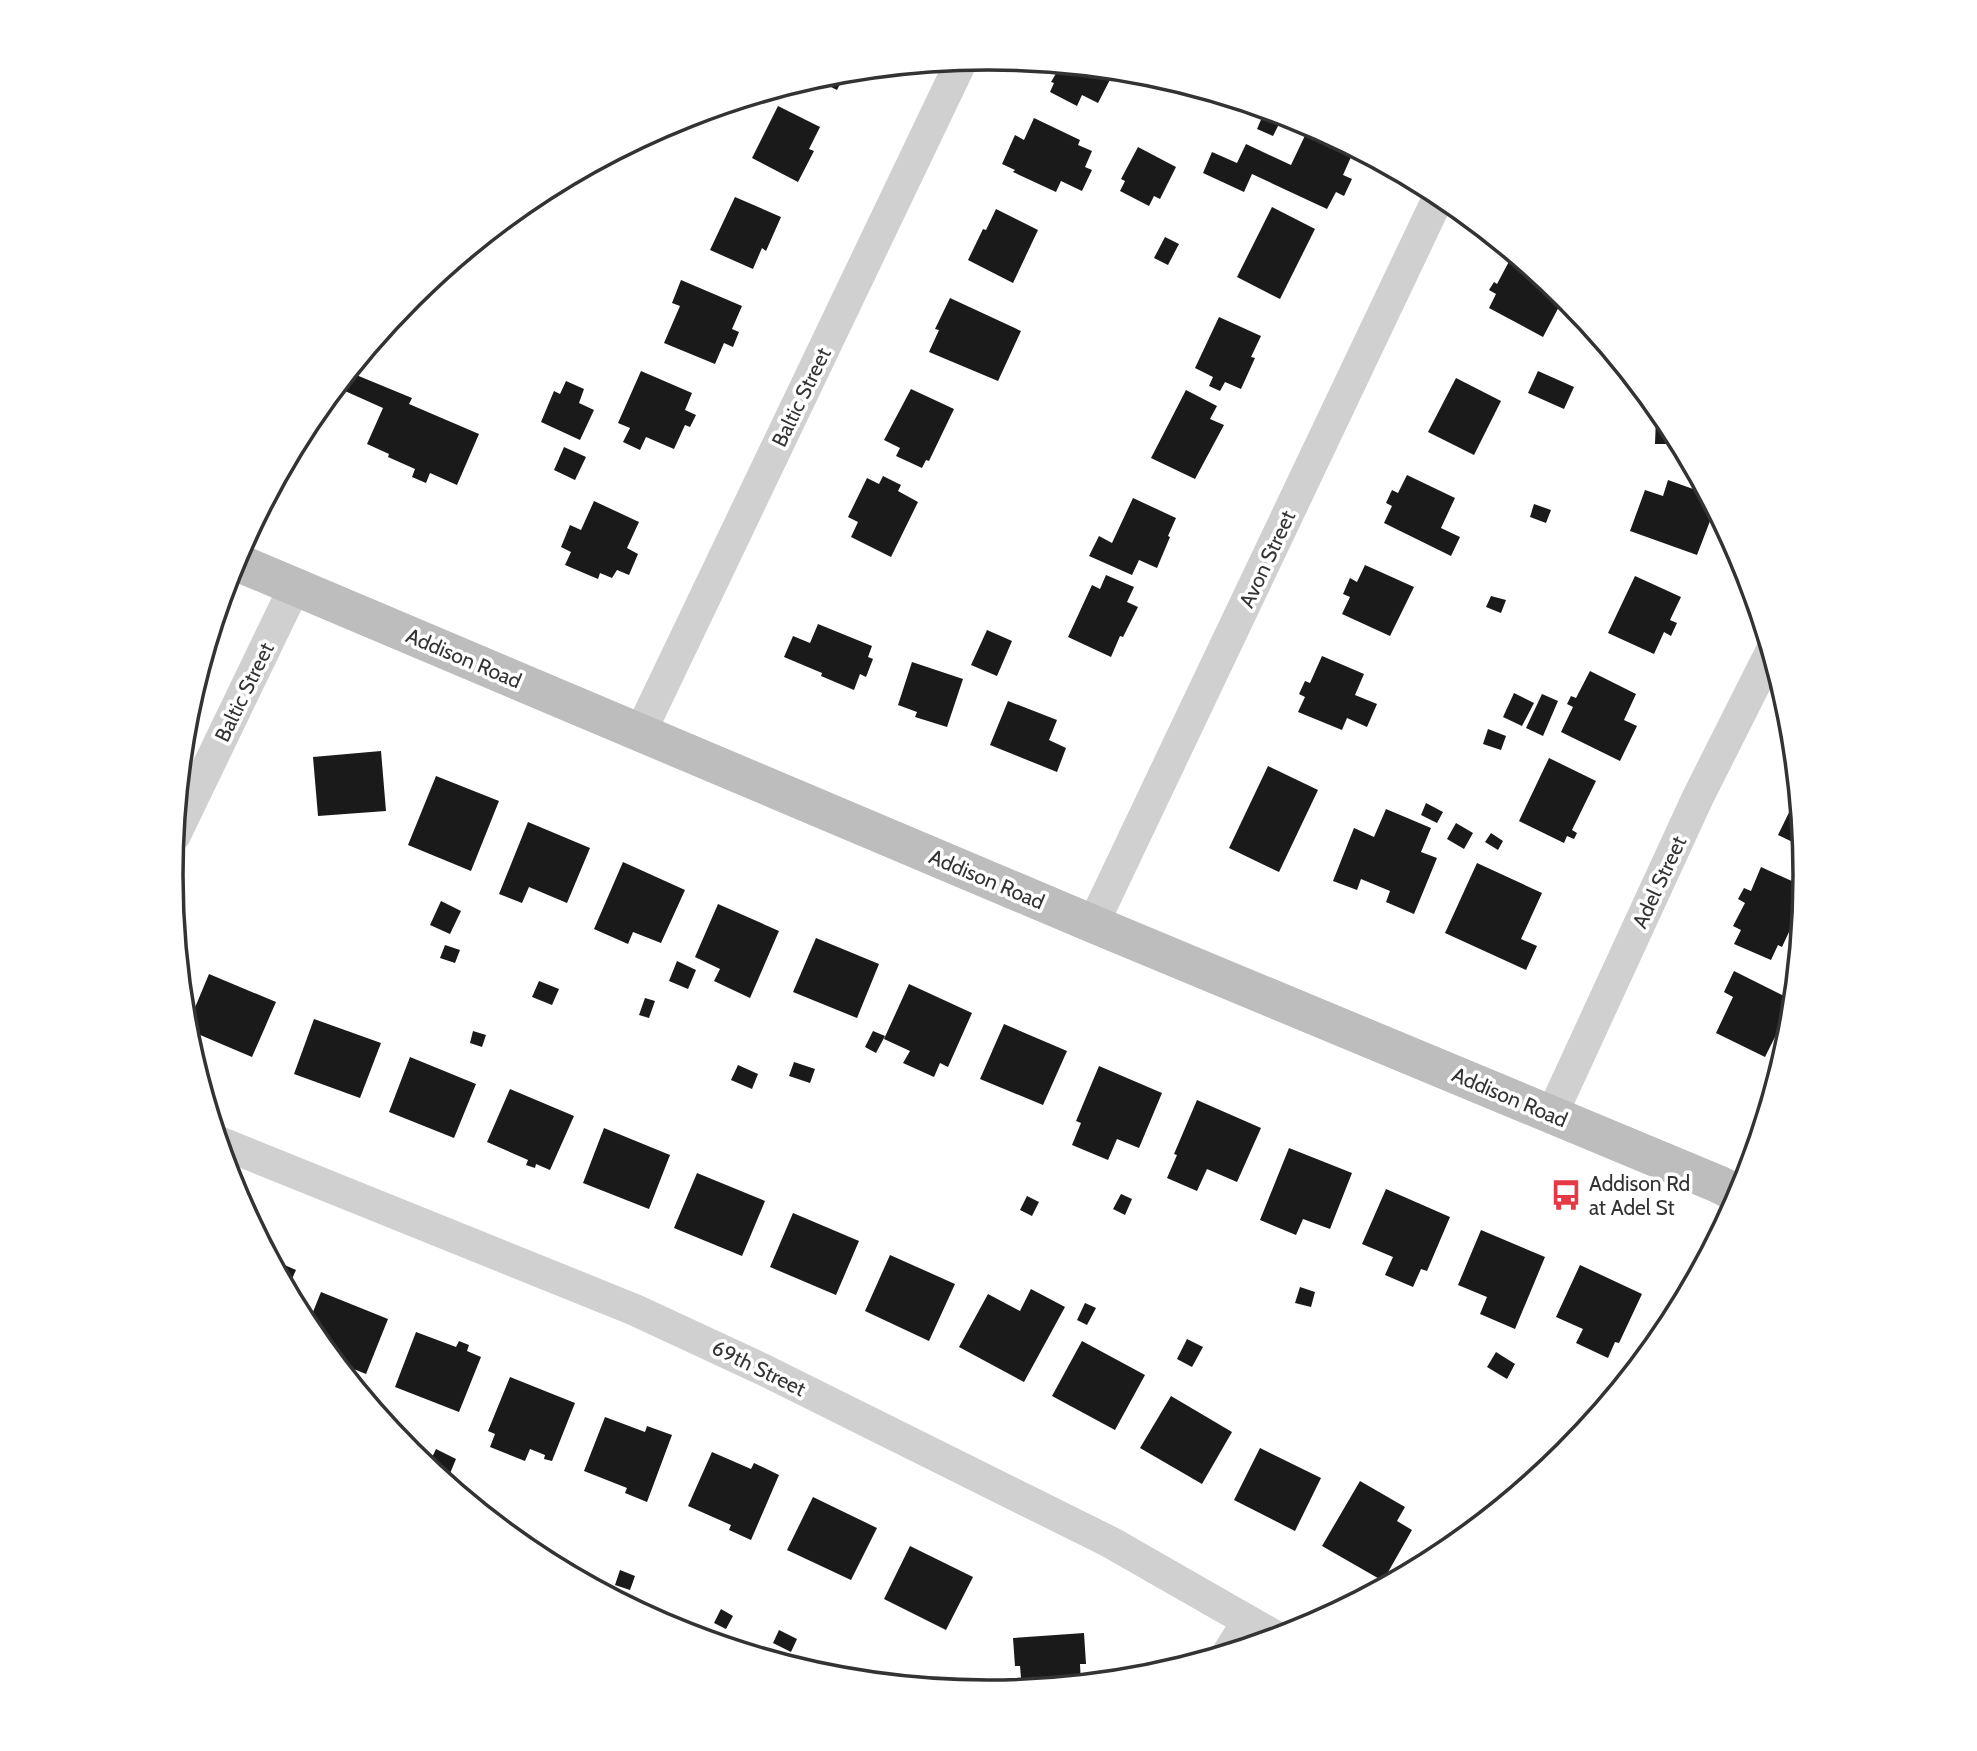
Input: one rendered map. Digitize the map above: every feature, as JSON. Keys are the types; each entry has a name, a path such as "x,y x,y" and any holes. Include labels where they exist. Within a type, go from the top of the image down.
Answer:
{"main road":[{"name":"Addison Road","path":"245,565 1730,1190"}],"street":[{"name":"Baltic Street","path":"640,733 957,71"},
{"name":"Avon Street","path":"1093,924 1435,205"},
{"name":"Baltic Street","path":"186,812 295,586"},
{"name":"Adel Street","path":"1552,1114 1698,797 1766,663"},
{"name":"69th Street","path":"231,1147 623,1304 764,1370 1110,1542 1266,1631"},
{"path":"1235,1642 1248,1621"}],"building":[{"path":"1056,73 1110,79 1098,103 1082,95 1077,106 1050,92 1054,83 1051,82"},
{"path":"840,84 837,90 828,86"},
{"path":"778,106 820,127 809,149 814,151 798,182 752,158"},
{"path":"1034,118 1080,140 1078,145 1092,151 1085,167 1092,170 1082,191 1061,181 1056,192 1002,164 1015,135 1024,140"},
{"path":"1262,118 1279,124 1273,136 1257,129"},
{"path":"1305,135 1351,157 1343,175 1352,179 1344,196 1336,192 1327,209 1252,174 1244,192 1203,173 1212,152 1237,163 1246,144 1291,165"},
{"path":"1138,147 1176,167 1160,199 1154,196 1149,206 1120,191 1125,181 1121,179"},
{"path":"735,197 781,217 766,251 762,248 753,269 710,250"},
{"path":"1272,207 1315,229 1280,299 1237,277"},
{"path":"996,209 1038,230 1013,283 968,260"},
{"path":"1165,237 1179,244 1168,265 1154,258"},
{"path":"1509,261 1559,307 1543,337 1489,308 1496,294 1489,290 1494,282 1497,284"},
{"path":"681,280 742,306 732,329 739,332 733,347 724,343 715,364 664,343 680,306 672,303"},
{"path":"950,298 1021,331 998,381 929,352 939,330 935,329"},
{"path":"1219,317 1261,336 1251,357 1255,358 1241,389 1225,382 1220,391 1209,386 1213,377 1195,368"},
{"path":"641,371 692,393 685,410 696,415 690,427 685,425 674,449 646,437 640,450 623,442 630,428 618,423"},
{"path":"1538,371 1574,387 1564,409 1528,393"},
{"path":"357,375 412,398 409,404 479,434 457,485 430,473 426,483 412,477 415,469 367,444 383,408 345,391"},
{"path":"1456,378 1501,401 1474,455 1428,432"},
{"path":"566,381 584,389 579,403 594,410 580,440 541,422 554,391 560,394"},
{"path":"911,389 954,409 929,461 926,460 922,468 896,456 900,448 884,440"},
{"path":"1186,390 1217,406 1210,419 1224,425 1195,479 1151,458"},
{"path":"1656,425 1668,444 1655,444"},
{"path":"564,447 586,457 575,480 554,470"},
{"path":"1407,475 1455,498 1441,528 1460,537 1451,556 1384,523 1392,506 1386,503 1392,490 1398,493"},
{"path":"883,476 901,485 898,491 918,502 891,557 851,537 858,522 848,517 867,478 879,484"},
{"path":"1668,480 1695,490 1711,519 1697,555 1630,531 1645,490 1663,496"},
{"path":"1133,498 1176,518 1157,568 1139,560 1132,575 1089,556 1099,536 1112,543"},
{"path":"594,501 639,522 627,548 638,554 629,575 617,570 612,578 600,573 598,579 565,565 571,552 561,547 570,525 581,530"},
{"path":"1534,504 1551,510 1546,523 1530,517"},
{"path":"1365,565 1414,587 1390,636 1342,614 1350,597 1343,594 1350,578 1357,582"},
{"path":"1106,575 1134,587 1127,602 1138,607 1111,657 1068,637 1092,585 1100,589"},
{"path":"1635,576 1681,597 1670,620 1677,623 1671,636 1664,632 1654,654 1608,633"},
{"path":"1491,596 1506,600 1501,613 1486,607"},
{"path":"818,624 872,646 868,657 873,659 866,677 860,674 854,690 784,657 793,636 810,643"},
{"path":"987,630 1012,641 997,676 971,665"},
{"path":"1322,656 1364,674 1355,695 1377,704 1367,727 1347,718 1342,730 1298,712 1305,697 1299,694 1305,681 1310,683"},
{"path":"912,662 963,679 947,727 915,717 917,712 898,705"},
{"path":"1590,671 1636,694 1624,720 1637,726 1620,761 1561,732 1573,707 1567,704 1571,696 1576,698"},
{"path":"1514,693 1534,703 1522,726 1503,717"},
{"path":"1542,694 1558,701 1543,736 1526,728"},
{"path":"1008,701 1057,720 1049,740 1066,748 1057,772 990,745"},
{"path":"1488,729 1506,736 1501,750 1483,744"},
{"path":"381,751 386,811 318,816 313,757"},
{"path":"1549,758 1596,781 1572,830 1577,833 1574,839 1567,836 1564,843 1519,821"},
{"path":"1268,766 1318,790 1279,872 1229,848"},
{"path":"436,776 499,801 471,871 408,845"},
{"path":"1426,803 1443,812 1437,823 1421,815"},
{"path":"1386,809 1431,828 1421,852 1437,858 1414,914 1386,902 1390,891 1361,879 1357,890 1333,881 1354,828 1374,837"},
{"path":"1791,809 1793,842 1778,835"},
{"path":"528,822 590,848 567,903 529,887 522,903 499,894"},
{"path":"1456,823 1473,833 1464,849 1447,839"},
{"path":"1491,833 1503,841 1498,850 1485,842"},
{"path":"623,862 685,890 661,943 633,932 628,944 594,929"},
{"path":"1477,863 1542,893 1521,939 1537,946 1526,970 1445,933"},
{"path":"1761,867 1794,882 1792,925 1782,947 1778,945 1771,960 1734,944 1741,930 1733,926 1745,903 1738,899 1744,888 1751,891"},
{"path":"441,901 461,911 450,934 430,925"},
{"path":"718,904 779,931 750,998 714,981 720,969 695,957"},
{"path":"816,938 879,964 857,1018 793,992"},
{"path":"445,945 460,950 455,963 440,958"},
{"path":"677,961 696,970 688,989 669,981"},
{"path":"1734,971 1785,996 1780,1027 1765,1057 1716,1033 1733,997 1724,992"},
{"path":"209,974 276,1002 252,1057 198,1034 194,1009"},
{"path":"539,981 559,989 552,1005 532,997"},
{"path":"909,984 972,1013 948,1067 940,1063 934,1077 903,1063 910,1051 884,1039"},
{"path":"645,998 655,1001 649,1018 639,1015"},
{"path":"314,1019 381,1043 360,1098 294,1074"},
{"path":"1004,1024 1067,1051 1043,1105 980,1079"},
{"path":"473,1031 486,1035 482,1047 470,1043"},
{"path":"873,1031 885,1036 876,1053 865,1047"},
{"path":"410,1057 476,1084 454,1138 389,1112"},
{"path":"794,1062 815,1069 810,1083 789,1076"},
{"path":"738,1065 758,1074 752,1089 731,1080"},
{"path":"1099,1066 1162,1093 1139,1148 1117,1139 1108,1160 1072,1145 1081,1123 1076,1121"},
{"path":"510,1089 574,1116 550,1170 536,1164 535,1168 526,1165 528,1160 487,1142"},
{"path":"1197,1100 1261,1128 1237,1182 1207,1169 1197,1191 1167,1178"},
{"path":"604,1128 670,1155 649,1209 583,1183"},
{"path":"1289,1148 1352,1173 1330,1229 1303,1219 1296,1235 1260,1220"},
{"path":"697,1173 765,1201 742,1256 674,1228"},
{"path":"1386,1189 1450,1217 1427,1271 1421,1269 1413,1287 1385,1275 1393,1257 1362,1244"},
{"path":"1121,1194 1132,1199 1125,1215 1113,1209"},
{"path":"1027,1196 1039,1202 1032,1216 1020,1210"},
{"path":"793,1213 859,1241 836,1295 770,1267"},
{"path":"1481,1230 1545,1257 1515,1329 1480,1314 1487,1297 1458,1285"},
{"path":"890,1255 955,1284 929,1341 865,1311"},
{"path":"284,1265 296,1270 292,1279"},
{"path":"1580,1265 1642,1294 1619,1343 1615,1342 1608,1358 1576,1343 1583,1329 1556,1317"},
{"path":"1300,1287 1315,1292 1311,1307 1295,1303"},
{"path":"1031,1289 1065,1307 1024,1382 959,1347 988,1294 1020,1311"},
{"path":"321,1292 388,1319 366,1374 350,1368 313,1313"},
{"path":"1085,1303 1096,1308 1087,1325 1077,1320"},
{"path":"416,1332 456,1347 459,1341 469,1345 467,1351 481,1357 459,1412 395,1387"},
{"path":"1187,1339 1203,1347 1192,1367 1177,1359"},
{"path":"1082,1341 1145,1375 1115,1430 1052,1396"},
{"path":"1496,1352 1515,1364 1507,1379 1487,1367"},
{"path":"510,1377 575,1403 552,1461 530,1449 525,1461 490,1447 495,1434 488,1431"},
{"path":"1171,1396 1232,1432 1202,1484 1140,1448"},
{"path":"605,1417 645,1432 647,1426 672,1435 647,1502 625,1493 627,1488 584,1471"},
{"path":"1260,1448 1321,1478 1295,1531 1234,1500"},
{"path":"436,1449 456,1459 450,1474 432,1457"},
{"path":"712,1452 751,1469 754,1463 779,1475 751,1540 729,1530 731,1525 688,1506"},
{"path":"1360,1481 1405,1507 1397,1521 1412,1530 1386,1576 1380,1579 1322,1546"},
{"path":"813,1497 877,1528 851,1580 787,1550"},
{"path":"910,1546 973,1577 946,1630 884,1599"},
{"path":"620,1570 635,1576 630,1590 615,1585"},
{"path":"721,1609 733,1616 726,1629 714,1623"},
{"path":"779,1630 797,1639 791,1652 773,1643"},
{"path":"1084,1633 1086,1664 1080,1664 1081,1675 1021,1680 1020,1666 1015,1666 1013,1638"}],"place":[{"name":"Addison Rd at Adel St","path":"1566,1195"}]}
